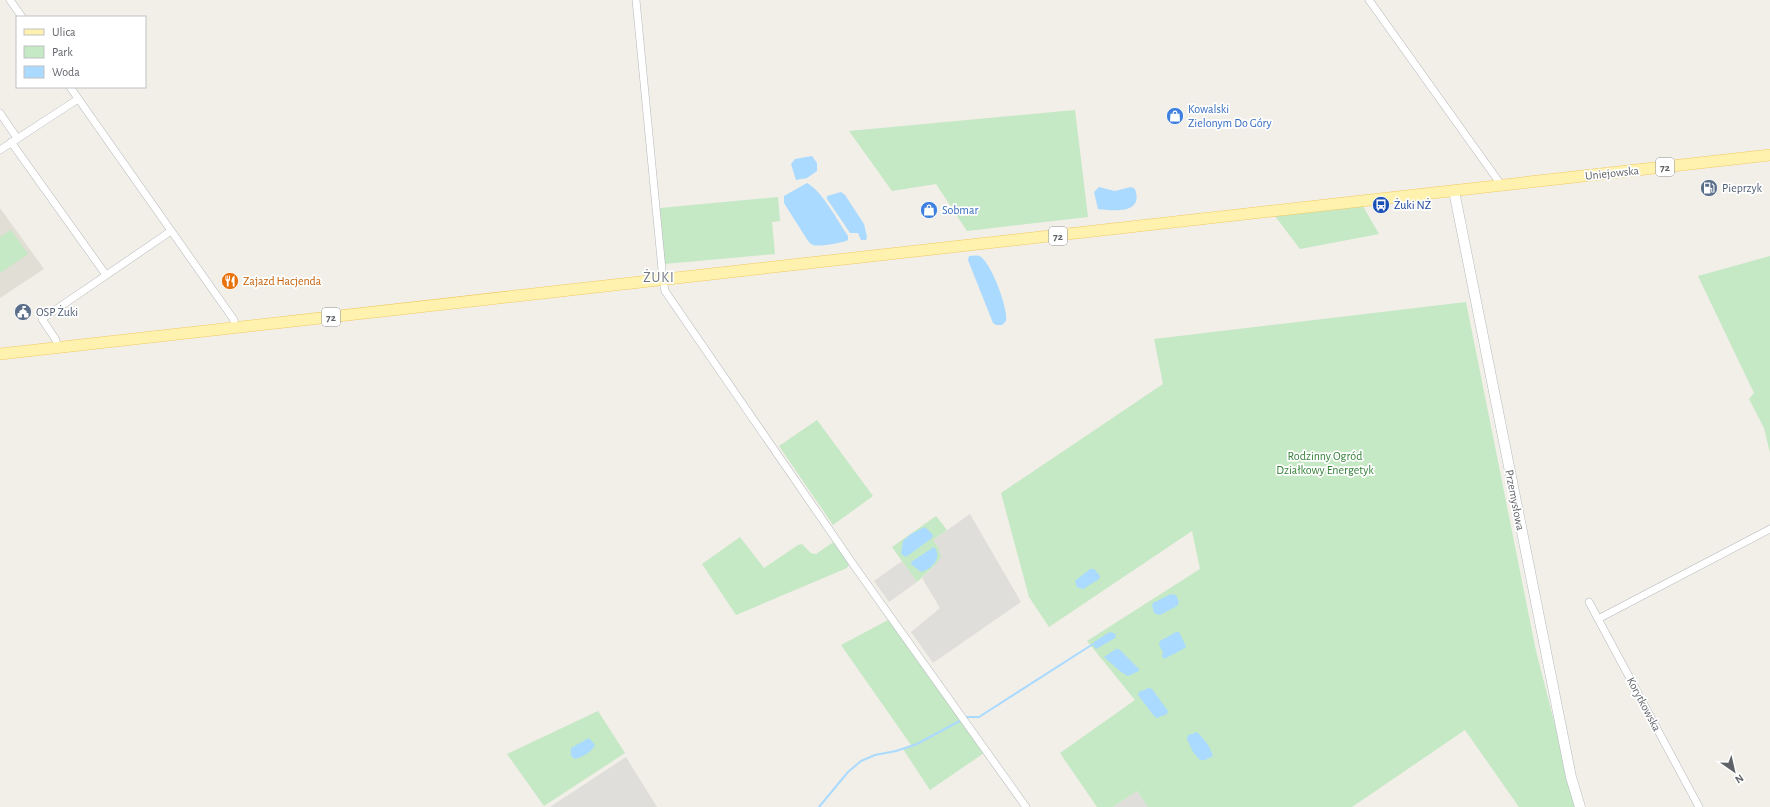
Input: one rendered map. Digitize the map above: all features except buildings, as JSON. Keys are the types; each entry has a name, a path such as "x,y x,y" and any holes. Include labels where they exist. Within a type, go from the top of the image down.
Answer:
{"main road":[{"name":"Uniejowska","path":"1454,191 1770,155"},
{"name":"72","path":"0,354 1454,191"},
{"name":"Przemysłowa","path":"1454,191 1570,770 1580,807"}],"street":[{"path":"10,0 21,16"},
{"path":"636,0 665,291 1026,807"},
{"path":"1369,0 1502,186"},
{"path":"71,88 234,320 235,328"},
{"path":"0,150 78,99"},
{"path":"0,113 14,140 106,275"},
{"path":"57,348 56,340 42,319 171,231"},
{"path":"1598,619 1770,529"},
{"name":"Korytkowska","path":"1589,602 1699,807"}],"shaded area":[{"path":"0,208 44,269 0,298"},
{"path":"970,514 1021,602 933,663 911,632 940,608 922,578 935,565 938,547 933,540"},
{"path":"902,561 917,582 889,602 874,581"},
{"path":"626,757 657,807 550,807"},
{"path":"1137,791 1148,807 1113,807"}],"green space":[{"path":"1075,110 1088,217 967,231 936,184 892,191 849,131"},
{"path":"778,197 780,221 772,222 775,254 664,264 660,208"},
{"path":"1361,203 1379,234 1300,249 1275,216"},
{"path":"11,230 28,254 0,273 0,237"},
{"path":"1770,256 1770,453 1764,428 1749,399 1754,393 1698,276"},
{"name":"Rodzinny Ogród Działkowy Energetyk","path":"1466,302 1536,651 1576,807 1519,807 1465,730 1352,807 1148,807 1137,791 1113,807 1097,807 1060,753 1135,700 1087,641 1200,569 1192,531 1049,627 1029,597 1001,493 1163,384 1154,339"},
{"path":"817,420 873,496 833,525 779,446"},
{"path":"936,516 947,530 933,540 938,547 941,557 935,565 917,582 892,547"},
{"path":"740,537 764,568 798,545 802,544 811,553 816,554 835,541 850,563 847,568 736,615 702,564"},
{"path":"890,619 984,753 930,790 903,749 911,745 841,645"},
{"path":"598,711 625,753 544,806 507,754"}],"water":[{"path":"812,156 817,163 817,171 807,178 796,180 791,164 795,159"},
{"path":"807,183 819,193 848,236 848,240 820,245 813,245 808,241 784,203 784,196"},
{"path":"1099,187 1115,191 1131,187 1135,189 1137,197 1135,203 1126,209 1098,209 1094,192"},
{"path":"841,192 845,195 864,224 867,237 866,240 861,240 858,233 850,233 827,199 827,196"},
{"path":"969,256 979,256 983,259 993,275 1005,307 1006,321 1002,325 996,325 993,323 968,260"},
{"path":"925,527 933,535 932,538 906,557 901,554 903,541 911,534"},
{"path":"934,547 937,559 929,568 921,572 911,564 911,562"},
{"path":"1090,569 1094,569 1100,576 1099,579 1083,589 1077,587 1075,581"},
{"path":"1171,594 1176,595 1179,602 1177,606 1160,615 1154,613 1153,603"},
{"path":"1110,632 1116,634 1115,638 1096,649 1093,645 1094,642"},
{"path":"1176,632 1179,632 1186,646 1185,648 1164,659 1162,656 1163,652 1159,645 1160,641"},
{"path":"1116,649 1119,649 1139,669 1139,671 1128,676 1121,672 1104,657"},
{"path":"1149,688 1152,689 1168,711 1167,714 1157,718 1138,695 1139,692"},
{"path":"1197,732 1210,749 1213,756 1205,760 1200,760 1193,752 1187,739 1188,735"},
{"path":"589,738 595,745 592,750 584,756 575,759 571,756 571,748"}],"waterway":[{"path":"819,807 848,772 861,761 875,755 896,751 917,744 967,717 979,717 1093,644"}],"place":[{"name":"Kowalski Zielonym Do Góry","path":"1175,116"},
{"name":"Pieprzyk","path":"1709,188"},
{"name":"Żuki NŻ","path":"1381,205"},
{"name":"Sobmar","path":"929,210"},
{"name":"Zajazd Hacjenda","path":"230,281"},
{"name":"OSP Żuki","path":"23,312"}],"district":[{"name":"ŻUKI","path":"659,277"}]}
